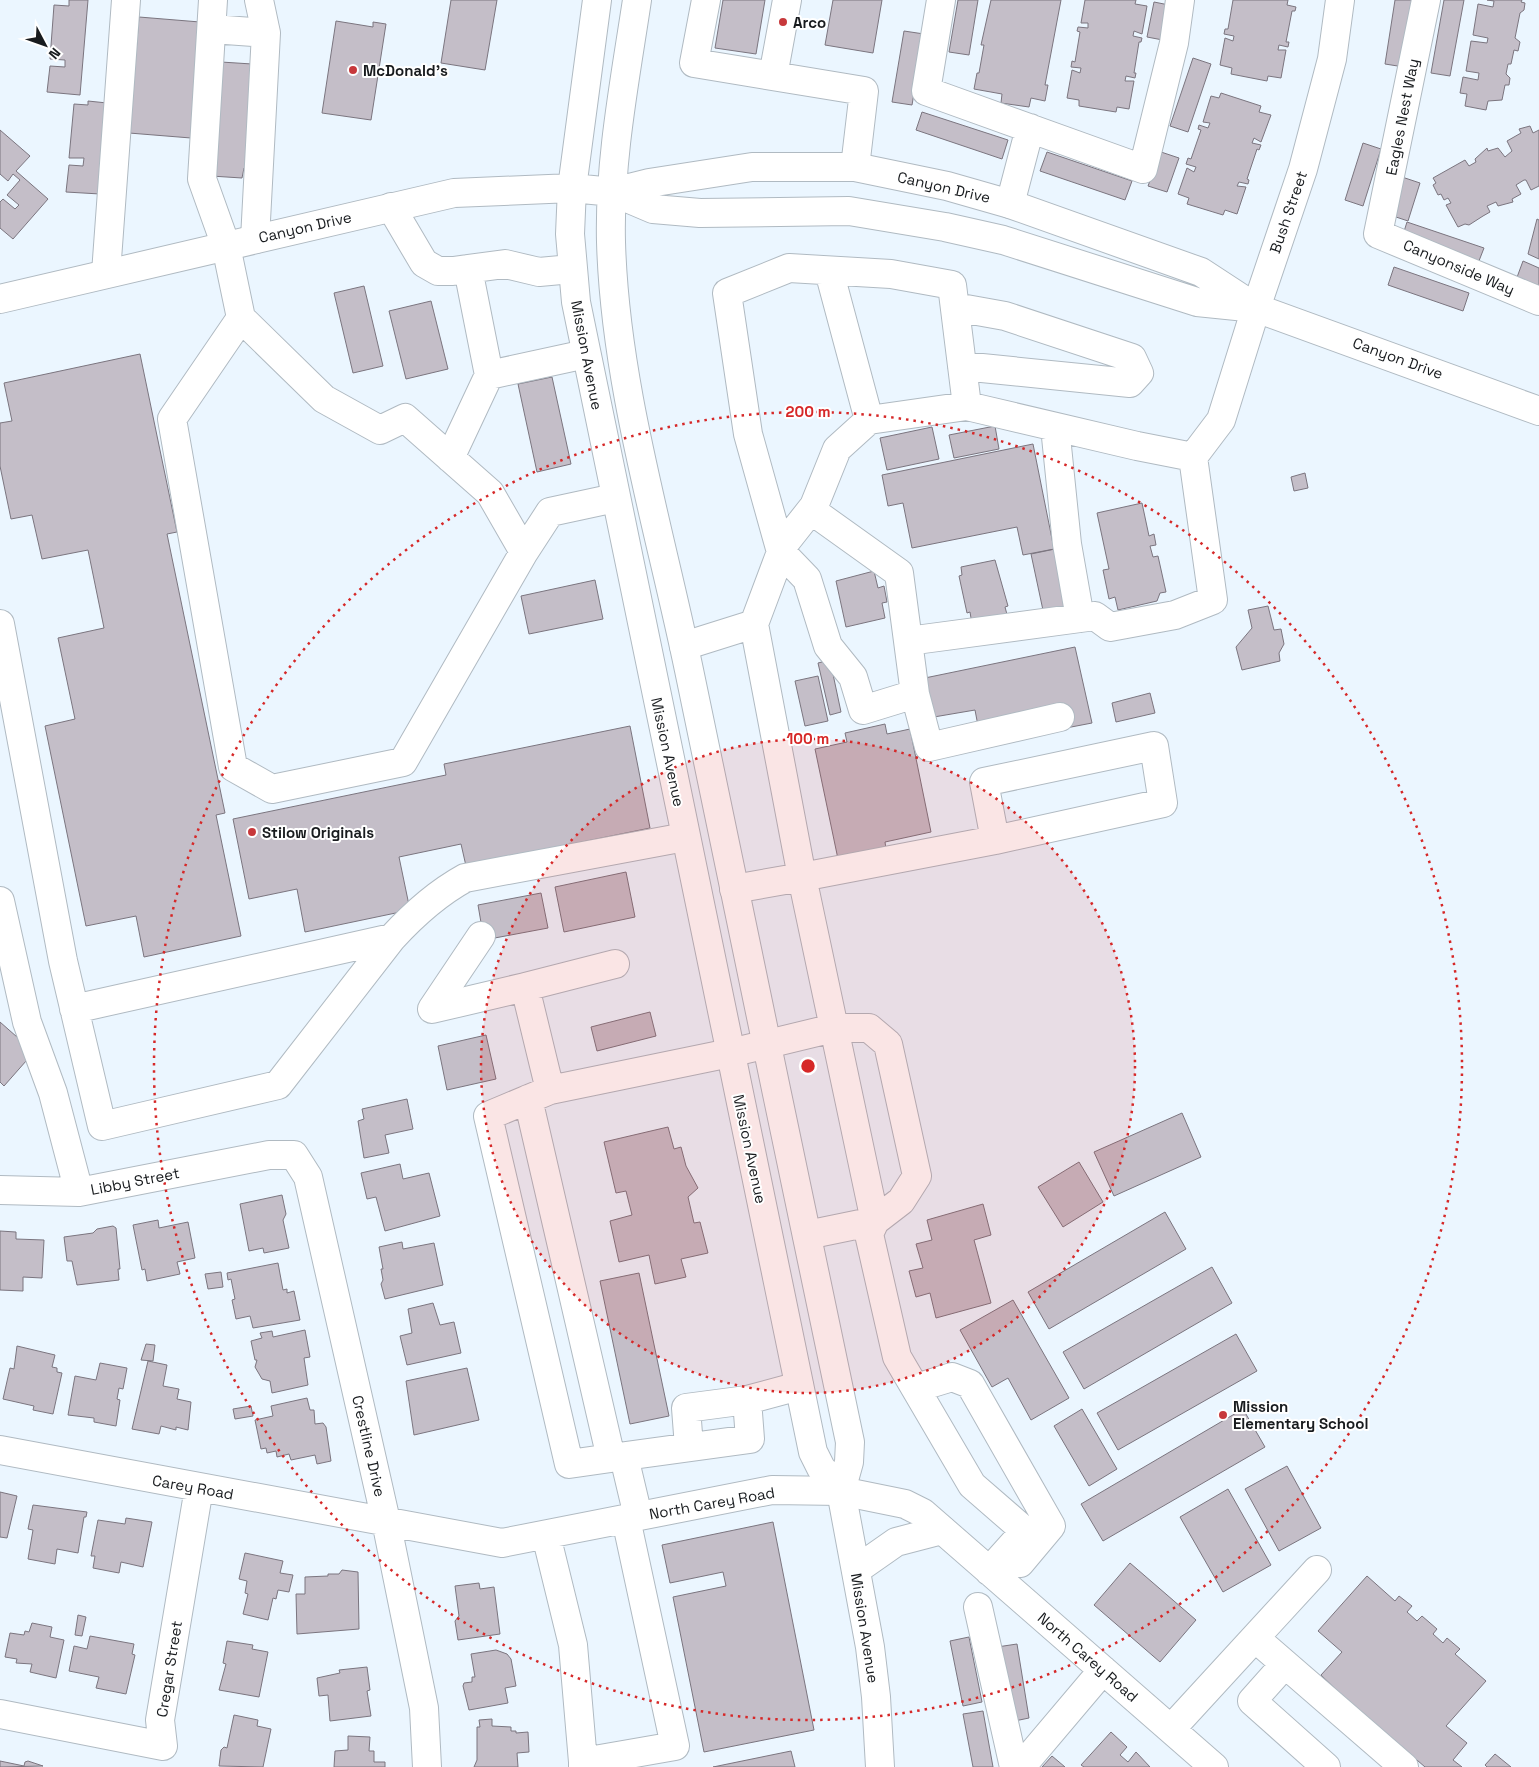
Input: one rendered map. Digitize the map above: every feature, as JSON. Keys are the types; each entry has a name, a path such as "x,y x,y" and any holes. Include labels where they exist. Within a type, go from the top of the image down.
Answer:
{"main road":[{"path":"106,273 126,0"},
{"path":"213,0 202,179 226,246 241,318 324,399 380,430 405,418 490,493 524,552"},
{"path":"255,239 266,33 259,0"},
{"name":"Mission Avenue","path":"597,0 572,188 570,234 572,269 586,354 615,498 813,1452 821,1468 841,1491"},
{"name":"Mission Avenue","path":"637,0 615,155 611,211 612,267 624,361 850,1442 849,1462 841,1491 873,1672 880,1767"},
{"path":"706,0 694,63 864,91 854,168"},
{"path":"773,76 787,0"},
{"path":"941,0 926,91 1143,169 1174,42 1180,0"},
{"name":"Bush Street","path":"1193,457 1221,420 1256,308 1303,169 1332,59 1340,0"},
{"name":"Eagles Nest Way","path":"1378,234 1426,0"},
{"path":"212,29 266,33"},
{"path":"1010,204 1030,128"},
{"name":"Canyon Drive","path":"613,192 649,183 752,167 854,168 946,186 1010,204 1201,272 1256,308 1539,410"},
{"name":"Canyon Drive","path":"0,299 454,193 572,188 613,192 653,209 700,214 849,211 945,227 1003,240 1197,302 1256,308"},
{"path":"391,207 424,263 438,271 505,264 539,272 572,269"},
{"name":"Canyonside Way","path":"1378,234 1539,300"},
{"path":"915,694 863,710 853,677 828,646 807,579 781,552 748,434 727,293 789,268 891,274 952,285 967,406"},
{"path":"450,458 489,375 468,269"},
{"path":"829,271 869,420"},
{"path":"955,307 1006,316 1132,358 1138,373 1130,383 962,366"},
{"path":"241,318 172,419 233,767 272,789 403,762 524,552 550,512 615,498"},
{"path":"489,375 586,354"},
{"path":"908,641 1095,616 1110,627 1175,615 1213,600 1193,457 967,406 869,420 837,449 811,510 784,544 754,624 802,877 875,1221 869,1234 897,1357 972,1485 1036,1524"},
{"path":"1055,427 1066,544 1080,618"},
{"path":"811,510 900,573 915,694 929,747 1060,717"},
{"path":"0,624 61,951 102,1126 278,1085 392,938 434,897 465,878 686,838"},
{"path":"684,646 754,624"},
{"path":"734,889 995,840 1163,803 1154,746 984,782 995,840"},
{"path":"0,901 27,1022 53,1093 79,1192"},
{"path":"481,936 432,1009 525,988 616,964"},
{"path":"74,1009 392,938"},
{"path":"525,988 539,1094 632,1517 675,1746 583,1765 573,1645 546,1535"},
{"path":"747,1400 750,1439 569,1464 488,1116 539,1094 730,1053 834,1028 868,1028 888,1044 917,1176 902,1201 875,1221 807,1235"},
{"name":"Libby Street","path":"0,1190 79,1192 269,1154"},
{"name":"Crestline Drive","path":"269,1154 294,1155 308,1177 386,1521 424,1708 426,1767"},
{"path":"916,1388 952,1377 970,1384 1036,1524"},
{"path":"689,1448 686,1408 747,1400 799,1386"},
{"name":"Carey Road","path":"0,1450 386,1521"},
{"name":"Cregar Street","path":"0,1714 163,1746 160,1720 199,1488"},
{"name":"North Carey Road","path":"386,1521 502,1543 772,1490 841,1491 905,1504 923,1513 1214,1767"},
{"path":"996,1577 1036,1524"},
{"path":"856,1570 896,1542 942,1530"},
{"path":"1171,1730 1317,1570"},
{"path":"978,1608 1014,1767"},
{"path":"1255,1638 1404,1767"},
{"path":"1285,1664 1252,1701 1326,1767"},
{"path":"1022,1767 1103,1670"}],"building":[{"path":"69,0 88,0 80,95 47,92 50,66 65,67 65,60 50,59 54,5 69,6"},
{"path":"451,0 497,0 485,70 441,63"},
{"path":"723,0 765,0 756,54 715,48"},
{"path":"833,0 882,0 873,53 825,45"},
{"path":"958,0 978,0 969,55 949,52"},
{"path":"991,0 1061,0 1045,85 1048,85 1045,101 1031,98 1029,107 1001,103 1002,94 974,89 977,73 979,73 984,45 981,45"},
{"path":"1085,0 1136,0 1135,4 1147,6 1142,34 1134,31 1133,36 1142,38 1141,42 1139,42 1134,73 1136,73 1135,78 1126,76 1125,81 1134,81 1129,109 1117,107 1116,112 1079,106 1079,100 1067,98 1072,70 1080,73 1081,68 1071,67 1072,61 1075,62 1080,32 1077,31 1078,27 1088,28 1088,23 1081,23"},
{"path":"1233,0 1288,0 1287,5 1296,7 1295,11 1292,11 1286,42 1289,42 1288,47 1279,45 1278,50 1286,50 1281,78 1268,76 1267,81 1231,74 1232,68 1220,65 1225,38 1233,41 1234,36 1224,34 1225,29 1228,29"},
{"path":"1395,0 1416,0 1404,67 1385,64"},
{"path":"1444,0 1464,0 1450,76 1431,73"},
{"path":"1487,0 1522,0 1521,2 1525,3 1524,10 1520,13 1515,38 1520,42 1518,51 1514,50 1511,64 1508,64 1506,74 1510,78 1509,85 1505,85 1502,100 1488,101 1486,110 1465,106 1467,94 1460,93 1463,77 1478,80 1479,73 1466,71 1471,41 1487,43 1488,38 1473,35 1478,4 1493,7 1494,1"},
{"path":"1154,2 1174,6 1168,41 1147,37"},
{"path":"139,17 200,22 191,138 129,133"},
{"name":"McDonald's","path":"336,21 373,27 373,22 386,24 371,120 322,113"},
{"path":"904,31 924,34 912,105 892,102"},
{"path":"1193,58 1211,64 1188,132 1170,126"},
{"path":"221,62 252,64 247,168 244,168 242,178 211,176"},
{"path":"1221,93 1261,106 1259,112 1271,115 1261,142 1254,138 1252,143 1261,145 1259,150 1257,149 1247,179 1249,180 1248,184 1239,182 1237,186 1246,187 1237,214 1225,210 1223,215 1187,204 1189,198 1178,194 1187,168 1194,172 1196,167 1186,164 1188,158 1191,159 1201,130 1198,129 1199,125 1208,128 1210,123 1203,122 1211,96 1219,98"},
{"path":"88,101 107,103 100,194 66,192 69,165 83,166 84,158 69,158 74,104 88,105"},
{"path":"922,112 1008,140 1002,159 916,130"},
{"path":"1530,126 1533,133 1539,130 1539,186 1531,190 1526,180 1524,180 1516,185 1521,194 1512,199 1513,202 1498,206 1496,202 1487,206 1490,212 1469,225 1465,224 1458,227 1446,205 1451,203 1448,198 1444,200 1441,194 1438,195 1433,185 1436,183 1433,178 1465,160 1469,166 1476,162 1475,159 1487,148 1488,151 1498,148 1505,157 1512,151 1507,141 1521,133 1519,129"},
{"path":"0,130 30,156 16,171 48,199 13,239 0,228 0,202 3,199 15,209 19,205 7,195 20,180 13,174 8,181 0,174"},
{"path":"1363,143 1381,149 1363,206 1345,200"},
{"path":"1047,152 1132,181 1125,200 1040,171"},
{"path":"1161,152 1179,158 1167,192 1148,186"},
{"path":"1402,177 1420,183 1408,221 1390,215"},
{"path":"1537,219 1539,220 1539,259 1528,254"},
{"path":"1407,222 1484,248 1477,266 1401,241"},
{"path":"1523,261 1539,268 1539,289 1516,280"},
{"path":"1394,267 1469,293 1463,311 1388,285"},
{"path":"364,286 383,366 353,373 334,293"},
{"path":"431,301 448,369 406,379 389,311"},
{"path":"140,354 177,532 167,534 225,813 216,815 241,936 144,957 136,916 86,926 45,726 75,719 58,638 104,628 88,550 42,559 32,515 11,519 0,466 0,423 12,421 4,383"},
{"path":"552,377 571,464 537,472 518,384"},
{"path":"995,426 999,449 954,458 949,435"},
{"path":"932,427 939,459 887,470 880,438"},
{"path":"1033,444 1054,549 1023,555 1017,527 912,548 903,503 888,506 882,475"},
{"path":"1305,473 1308,488 1294,491 1291,477"},
{"path":"1142,503 1149,536 1154,534 1156,545 1150,546 1153,557 1158,556 1166,592 1160,593 1157,601 1118,610 1115,597 1109,599 1103,570 1109,569 1097,513"},
{"path":"1055,549 1068,610 1044,615 1031,554"},
{"path":"995,560 1008,606 1005,607 1009,622 973,630 970,612 967,613 959,576 962,575 961,567"},
{"path":"874,571 878,588 884,586 887,602 882,603 885,618 846,627 836,581"},
{"path":"595,580 603,619 529,634 521,596"},
{"path":"1268,606 1274,630 1281,629 1284,644 1279,653 1280,661 1242,670 1236,647 1252,628 1248,610"},
{"path":"1075,647 1092,723 1066,728 979,731 975,710 928,718 920,679"},
{"path":"830,660 841,712 830,715 818,663"},
{"path":"818,676 828,721 805,726 795,681"},
{"path":"1150,693 1155,713 1116,722 1112,703"},
{"path":"885,724 887,734 910,729 931,832 885,842 886,849 838,859 815,749 847,742 845,733"},
{"path":"630,726 650,828 466,866 461,844 399,857 410,910 305,932 297,889 249,899 233,819 446,775 444,764"},
{"path":"626,872 635,917 564,932 555,887"},
{"path":"541,893 548,928 484,940 478,905"},
{"path":"650,1012 656,1036 597,1051 591,1027"},
{"path":"0,1022 34,1052 4,1086 0,1082"},
{"path":"486,1035 496,1079 447,1090 438,1046"},
{"path":"407,1099 413,1129 385,1135 389,1153 364,1158 358,1121 364,1119 362,1109"},
{"path":"1182,1113 1201,1157 1114,1196 1094,1152"},
{"path":"668,1127 674,1149 681,1147 686,1166 698,1188 688,1197 694,1223 700,1222 708,1253 681,1259 686,1277 655,1284 649,1255 619,1262 610,1221 632,1215 626,1191 616,1193 604,1142"},
{"path":"1079,1162 1103,1202 1063,1227 1038,1187"},
{"path":"400,1164 403,1179 429,1173 440,1216 385,1231 376,1197 367,1199 361,1173"},
{"path":"282,1195 286,1214 283,1220 289,1248 264,1253 263,1248 249,1251 240,1204"},
{"path":"983,1204 991,1235 974,1240 991,1303 936,1318 930,1293 916,1297 909,1271 923,1268 916,1244 932,1240 927,1220"},
{"path":"1165,1212 1186,1249 1049,1329 1028,1292"},
{"path":"158,1220 159,1228 188,1222 195,1258 177,1262 180,1274 147,1281 145,1269 142,1270 133,1225"},
{"path":"113,1226 116,1228 120,1269 118,1269 119,1280 77,1285 72,1261 67,1261 64,1237 93,1233 97,1229"},
{"path":"0,1231 16,1232 16,1239 44,1240 42,1278 23,1277 23,1291 0,1290"},
{"path":"402,1242 403,1249 434,1243 443,1285 385,1299 381,1284 383,1280 381,1269 383,1269 379,1247"},
{"path":"278,1263 283,1290 287,1289 287,1293 294,1291 300,1320 253,1328 250,1316 236,1319 232,1300 235,1299 231,1279 228,1280 227,1273"},
{"path":"1212,1267 1232,1303 1084,1389 1063,1352"},
{"path":"221,1272 223,1287 208,1289 205,1274"},
{"path":"639,1273 669,1416 630,1424 600,1281"},
{"path":"1013,1300 1069,1398 1031,1420 1008,1378 992,1387 960,1330"},
{"path":"433,1303 440,1325 454,1322 461,1353 407,1365 400,1336 412,1333 408,1309"},
{"path":"305,1330 310,1357 304,1358 308,1385 272,1393 270,1381 262,1379 255,1367 257,1360 255,1360 251,1341 262,1338 260,1333 272,1331 273,1337"},
{"path":"1236,1334 1257,1371 1118,1450 1097,1413"},
{"path":"146,1344 155,1345 153,1361 141,1360"},
{"path":"17,1346 55,1355 52,1367 57,1368 57,1372 62,1373 53,1414 33,1410 34,1406 3,1399 10,1368 14,1369"},
{"path":"148,1361 167,1365 163,1386 179,1389 177,1399 191,1402 188,1430 176,1427 176,1430 161,1426 159,1434 132,1429"},
{"path":"100,1363 127,1368 123,1389 119,1388 117,1399 120,1400 116,1426 94,1422 94,1418 68,1415 75,1376 96,1380"},
{"path":"467,1368 479,1420 414,1435 406,1381"},
{"path":"307,1398 310,1410 314,1410 315,1424 323,1423 326,1427 331,1461 317,1464 315,1455 291,1460 289,1454 277,1457 276,1451 267,1453 266,1448 261,1449 255,1420 273,1416 271,1406"},
{"path":"251,1406 253,1416 235,1419 233,1409"},
{"path":"1082,1409 1117,1469 1089,1486 1054,1426"},
{"path":"1243,1409 1265,1447 1103,1541 1081,1504"},
{"path":"1287,1466 1321,1528 1279,1551 1245,1489"},
{"path":"1228,1489 1271,1565 1223,1592 1180,1517"},
{"path":"0,1492 17,1496 7,1538 0,1537"},
{"path":"33,1505 87,1512 86,1517 84,1517 78,1553 57,1549 55,1564 28,1559 33,1530 28,1529"},
{"path":"126,1518 152,1522 143,1567 121,1562 119,1573 93,1568 95,1556 91,1556 98,1520 125,1524"},
{"path":"773,1522 814,1730 704,1752 673,1597 726,1586 723,1572 670,1583 662,1545"},
{"path":"245,1553 283,1561 280,1573 293,1575 289,1592 278,1590 276,1599 273,1598 268,1620 243,1614 248,1594 245,1593 247,1581 239,1579"},
{"path":"1130,1563 1196,1620 1160,1662 1094,1605"},
{"path":"342,1570 358,1572 359,1629 297,1634 296,1594 305,1594 305,1577 339,1574"},
{"path":"1367,1576 1395,1601 1399,1596 1412,1606 1407,1612 1417,1621 1422,1616 1437,1629 1433,1634 1443,1643 1447,1638 1460,1649 1455,1654 1486,1681 1446,1726 1467,1743 1453,1760 1462,1767 1425,1767 1364,1714 1362,1715 1321,1675 1342,1652 1318,1631"},
{"path":"479,1583 480,1589 494,1587 500,1634 458,1640 455,1621 459,1616 455,1586"},
{"path":"78,1615 86,1617 82,1636 75,1635"},
{"path":"32,1623 52,1627 50,1637 64,1640 56,1678 30,1672 32,1664 16,1663 17,1659 5,1657 10,1633 24,1635 25,1631 29,1632"},
{"path":"90,1636 134,1644 132,1654 135,1655 126,1694 96,1688 99,1677 69,1671 74,1646 87,1649"},
{"path":"969,1637 982,1702 963,1706 950,1641"},
{"path":"227,1641 253,1645 252,1649 268,1652 259,1697 219,1690 226,1664 223,1663"},
{"path":"1017,1644 1029,1718 1010,1722 997,1647"},
{"path":"496,1650 507,1654 511,1659 516,1686 505,1688 508,1703 469,1710 463,1686 464,1683 472,1682 472,1677 475,1677 471,1654"},
{"path":"367,1667 370,1690 367,1691 371,1716 330,1721 328,1695 319,1696 317,1678 340,1673 339,1670"},
{"path":"983,1711 993,1767 973,1767 963,1714"},
{"path":"234,1715 258,1720 257,1726 271,1729 263,1767 219,1766 221,1750 224,1747 227,1748"},
{"path":"492,1719 492,1726 511,1727 511,1731 516,1731 516,1733 528,1732 529,1752 517,1753 518,1767 474,1767 477,1760 477,1727 480,1727 479,1720"},
{"path":"1111,1732 1127,1747 1120,1755 1128,1762 1136,1752 1150,1767 1084,1767 1081,1765"},
{"path":"348,1736 370,1737 369,1751 374,1751 374,1762 385,1762 385,1767 334,1767 335,1751 348,1750"},
{"path":"791,1751 795,1767 713,1767"},
{"path":"1495,1754 1511,1767 1487,1767 1485,1765"},
{"path":"1052,1756 1065,1767 1042,1767"},
{"path":"0,1761 24,1766 25,1762 28,1761 43,1766 0,1767"}],"place":[{"name":"Arco","path":"783,22"},
{"name":"McDonald's","path":"353,70"},
{"name":"Stilow Originals","path":"252,832"},
{"name":"Mission Elementary School","path":"1223,1415"}]}
